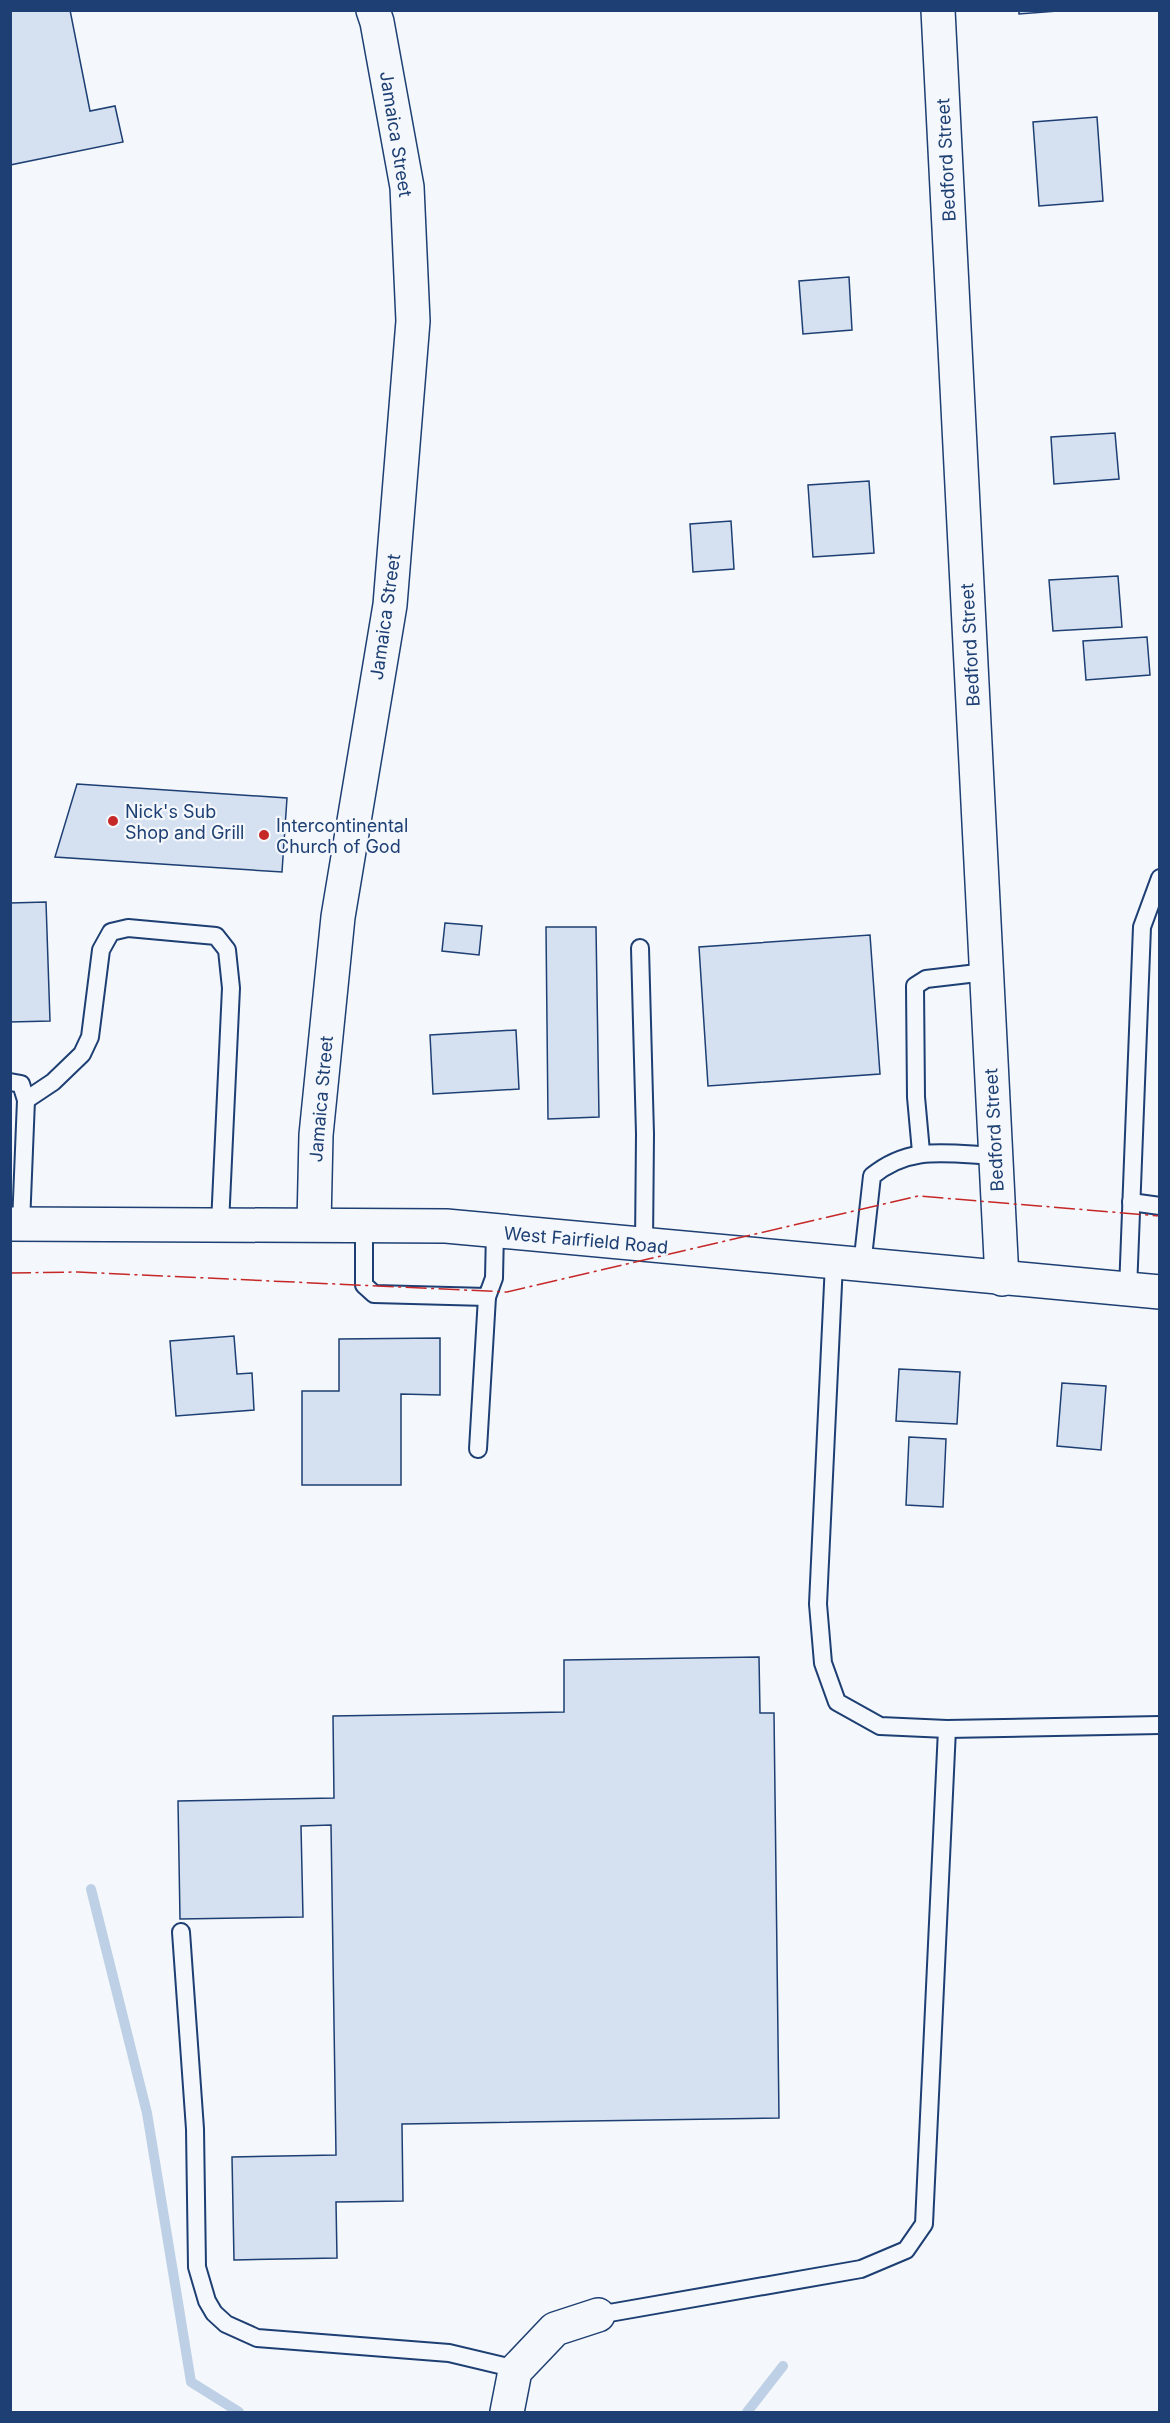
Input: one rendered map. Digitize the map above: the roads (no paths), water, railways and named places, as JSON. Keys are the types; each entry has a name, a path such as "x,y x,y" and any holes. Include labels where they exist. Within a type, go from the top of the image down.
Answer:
{"street":[{"name":"Jamaica Street","path":"314,1224 316,1135 338,917 390,605 413,321 407,187 373,10"},
{"name":"Bedford Street","path":"938,10 1002,1279"},
{"name":"West Fairfield Road","path":"16,1224 447,1226 1144,1291"},
{"path":"507,2412 516,2369 555,2329 598,2315"}],"lane":[{"path":"1144,1291 1131,1202 1142,927 1160,878"},
{"path":"26,1100 53,1082 81,1054 90,1037 101,950 111,932 128,928 216,936 227,950 231,988 220,1224"},
{"path":"640,948 645,1134 644,1245"},
{"path":"921,1152 916,1096 915,986 926,979 986,972"},
{"path":"10,1082 21,1084 26,1100 16,1224"},
{"path":"996,1156 921,1152 886,1165 872,1176 848,1265 818,1604 823,1663 837,1702 880,1726 947,1730 1160,1725"},
{"path":"1131,1202 1160,1206"},
{"path":"364,1225 364,1284 374,1294 487,1297"},
{"path":"478,1449 487,1297 494,1278 495,1231"},
{"path":"598,2315 861,2269 906,2250 924,2224 947,1730"},
{"path":"181,1932 195,2129 197,2267 207,2301 214,2313 226,2324 257,2338 449,2352 516,2369"}],"waterway":[{"path":"91,1889 147,2113 191,2382 239,2412"},
{"path":"747,2412 783,2366"}],"place":[{"name":"Nick's Sub Shop and Grill","path":"113,821"},
{"name":"Intercontinental Church of God","path":"264,835"}]}
